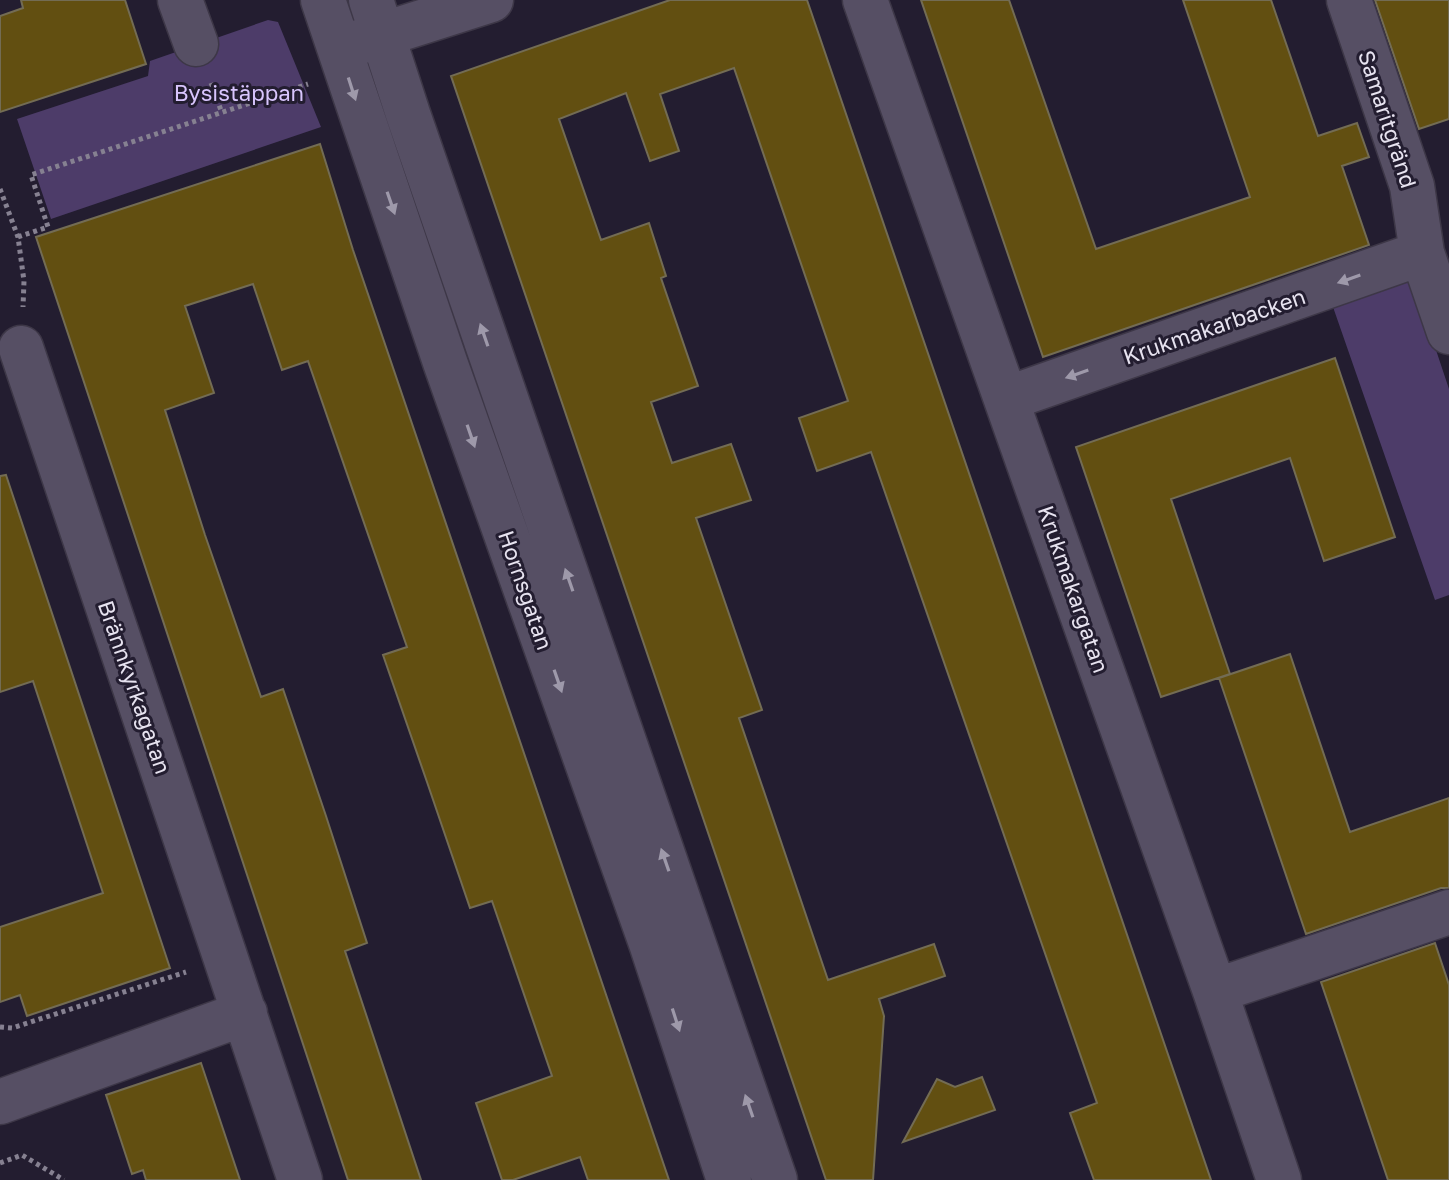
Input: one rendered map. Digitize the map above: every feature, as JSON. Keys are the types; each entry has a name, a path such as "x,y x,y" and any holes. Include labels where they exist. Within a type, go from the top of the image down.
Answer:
{"street":[{"path":"180,0 202,60"},
{"name":"Hornsgatan","path":"323,0 445,362 652,946 729,1180"},
{"path":"339,49 377,17 491,0"},
{"name":"Krukmakargatan","path":"865,0 1279,1180"},
{"name":"Samaritgränd","path":"1349,0 1431,179 1422,253 1449,332"},
{"name":"Hornsgatan","path":"377,17 775,1180"},
{"name":"Krukmakarbacken","path":"1006,399 1422,253"},
{"name":"Brännkyrkagatan","path":"21,348 300,1180"},
{"path":"1215,991 1449,912"},
{"path":"0,1102 245,1013"}],"path":[{"path":"202,60 222,113"},
{"path":"18,237 48,227 31,175 312,83"},
{"path":"0,189 18,237 24,281 21,348"},
{"path":"0,1027 12,1028 152,983"},
{"path":"0,1163 22,1155 64,1180"}],"green space":[{"name":"Bysistäppan","path":"268,20 278,22 321,127 51,219 17,119 148,76 150,61"},
{"path":"1412,278 1449,389 1449,595 1435,600 1333,307"}],"building":[{"path":"21,0 125,0 146,64 0,112 0,16 23,8"},
{"path":"670,0 807,0 1211,1180 1094,1180 1070,1113 1097,1103 871,452 817,471 799,418 848,401 734,68 660,94 679,151 650,161 626,93 559,119 601,240 649,223 666,276 661,278 698,386 651,402 672,463 731,444 751,500 696,518 762,710 739,718 828,980 934,944 945,976 879,999 884,1016 873,1180 826,1180 451,76"},
{"path":"921,0 1009,0 1096,249 1250,197 1183,0 1271,0 1318,136 1357,123 1369,157 1342,166 1369,245 1043,357"},
{"path":"1375,0 1449,0 1449,119 1419,129"},
{"path":"320,144 353,250 669,1180 588,1180 580,1157 513,1180 502,1180 476,1103 552,1076 492,901 470,908 383,655 407,647 308,361 282,370 253,284 185,306 214,393 165,410 261,697 283,689 367,943 345,951 421,1180 348,1180 36,237"},
{"path":"1335,358 1395,537 1324,561 1290,458 1171,499 1230,674 1161,697 1076,447"},
{"path":"6,475 170,968 27,1016 20,995 0,1002 0,927 103,893 33,681 0,692 0,476"},
{"path":"1290,654 1350,832 1449,798 1449,888 1441,888 1306,934 1219,678"},
{"path":"1435,943 1449,985 1449,1180 1388,1180 1321,982"},
{"path":"201,1063 240,1180 146,1180 143,1170 132,1174 106,1095"},
{"path":"982,1077 995,1110 903,1142 937,1079 955,1087"}]}
